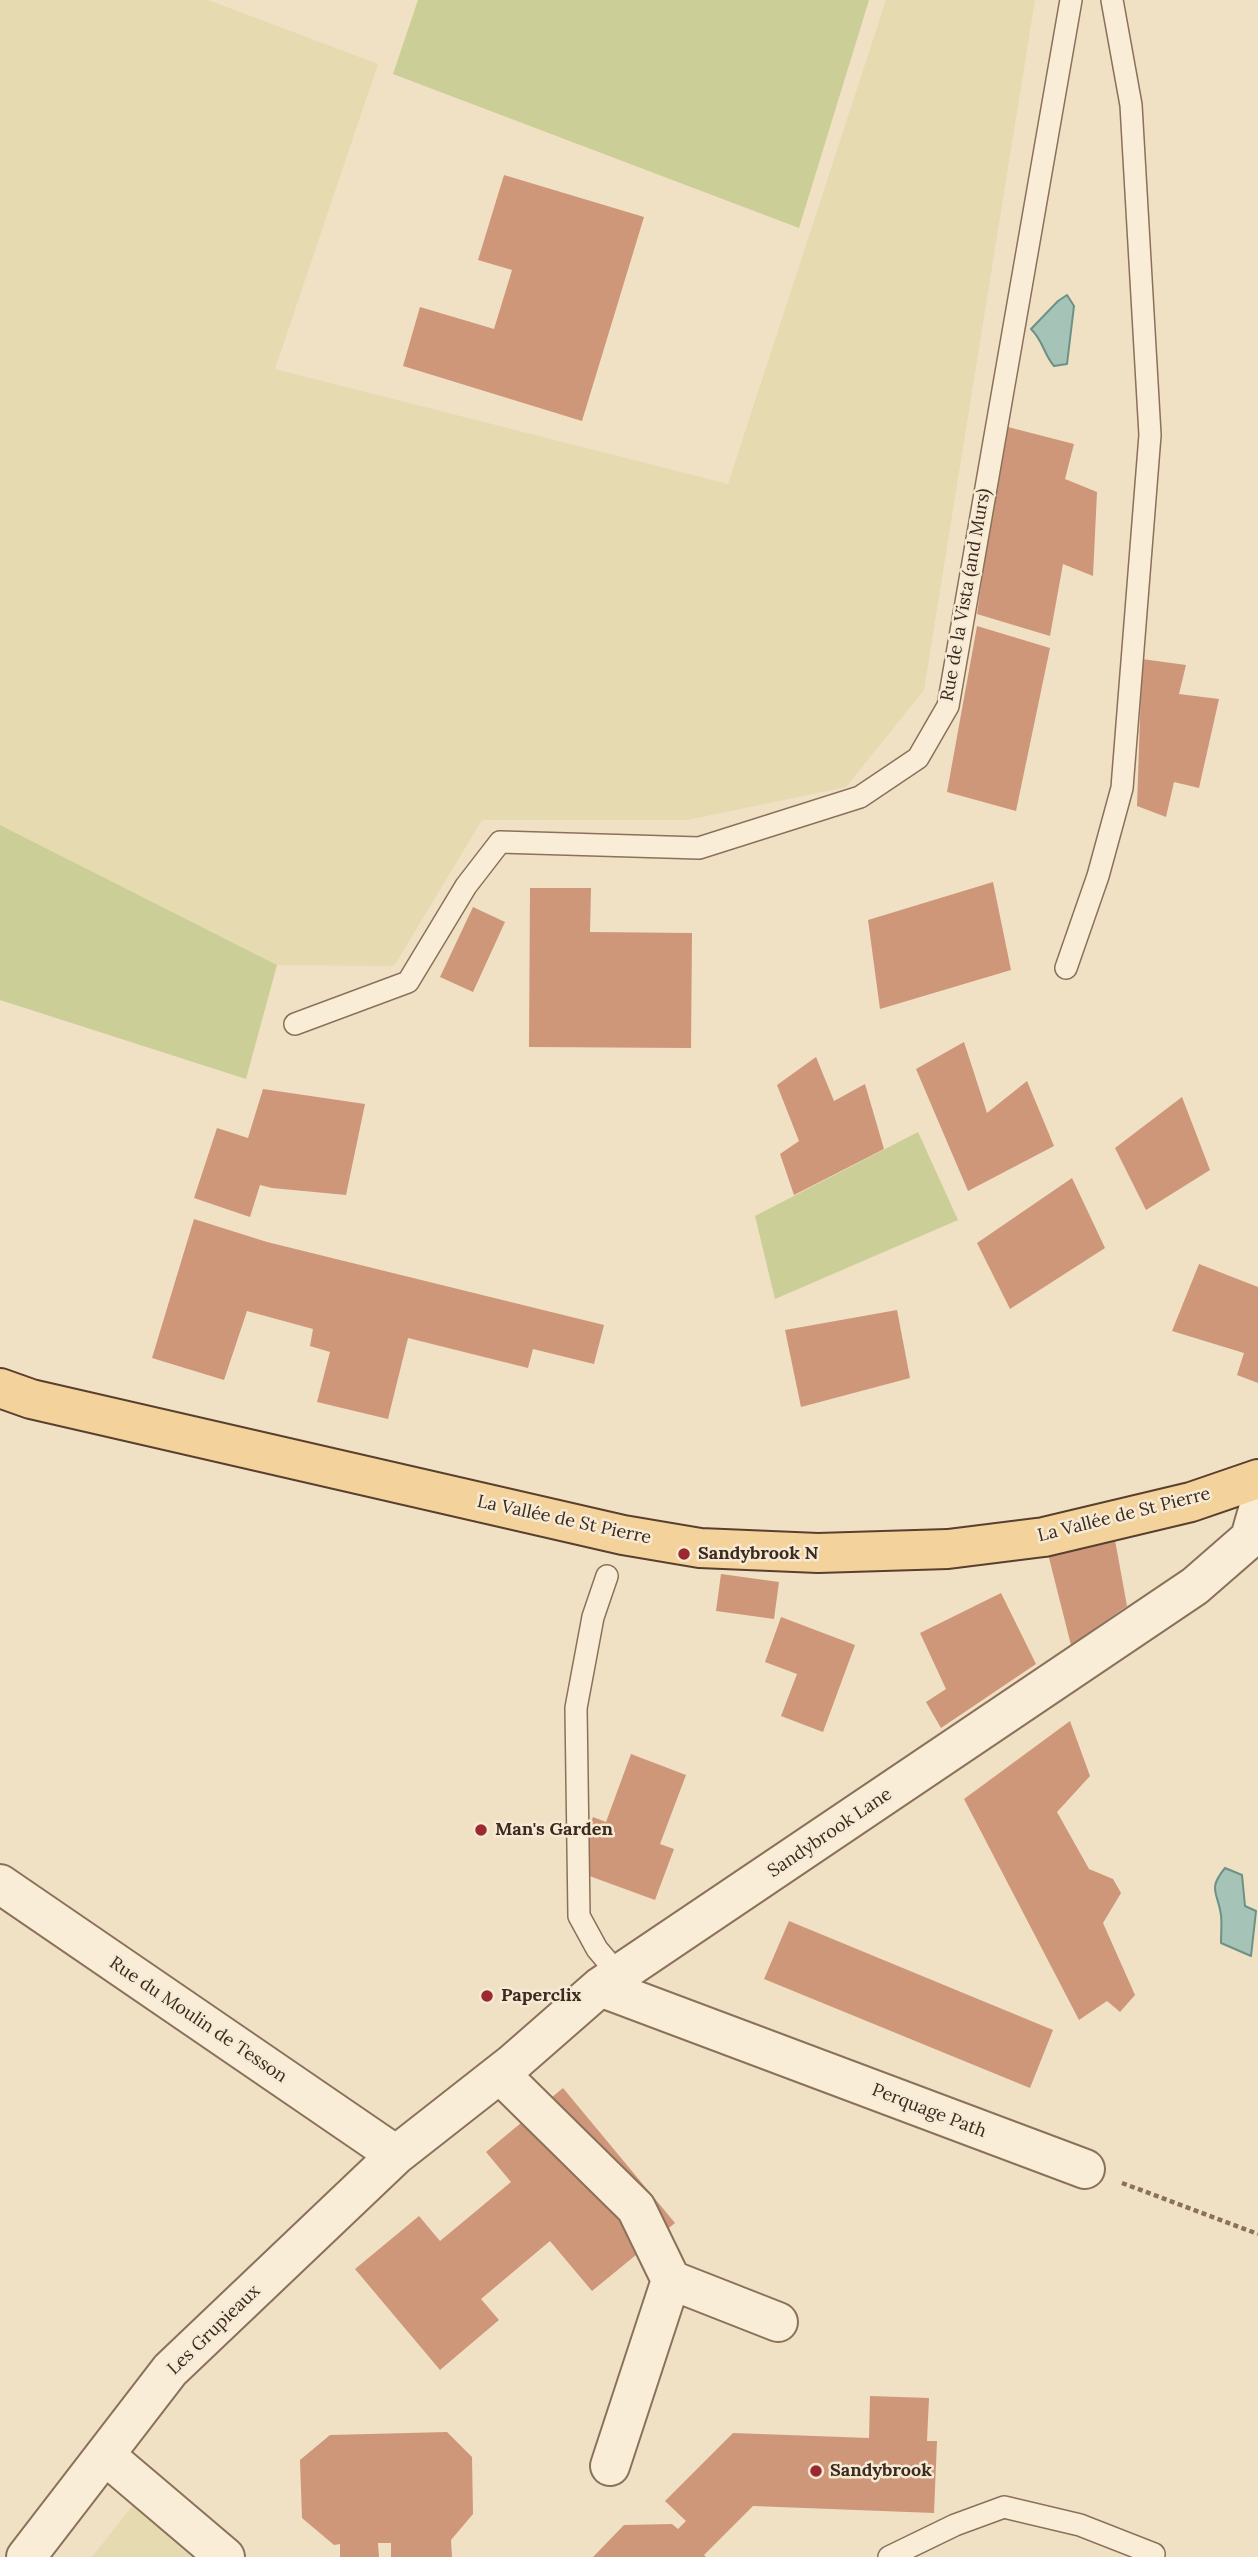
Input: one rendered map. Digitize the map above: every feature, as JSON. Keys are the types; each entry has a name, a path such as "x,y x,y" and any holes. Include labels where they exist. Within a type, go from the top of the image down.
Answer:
{"main road":[{"name":"La Vallée de St Pierre","path":"0,1388 31,1399 610,1532 700,1548 818,1553 948,1549 1044,1537 1191,1502 1258,1479"}],"street":[{"name":"Sandybrook Lane","path":"396,2155 500,2074 609,1981 1195,1586 1250,1538 1258,1510"},
{"name":"Rue du Moulin de Tesson","path":"0,1884 396,2155"},
{"name":"Perquage Path","path":"609,1981 1085,2169"},
{"path":"500,2074 636,2208 671,2280 778,2322"},
{"name":"Les Grupieaux","path":"26,2557 170,2370 396,2155"},
{"path":"610,2466 671,2280"},
{"path":"106,2456 225,2557"}],"lane":[{"name":"Rue de la Vista (and Murs)","path":"295,1024 408,982 466,886 499,842 699,848 860,797 918,758 948,706 1071,0"},
{"path":"1066,968 1098,876 1122,788 1150,435 1131,105 1112,0"},
{"path":"607,1576 593,1617 576,1708 579,1916 597,1949 609,1981"},
{"path":"889,2557 955,2525 1003,2507 1080,2525 1154,2554"}],"path":[{"path":"1085,2169 1258,2234"}],"shaded area":[{"path":"0,0 208,0 378,64 275,369 728,484 886,0 1035,0 924,690 846,787 687,820 482,820 394,966 277,965 0,825"},
{"path":"1067,295 1074,306 1067,364 1054,366 1031,329"},
{"path":"1225,1868 1242,1875 1245,1906 1256,1911 1251,1956 1221,1943 1221,1915 1215,1886"},
{"path":"133,2505 192,2557 92,2557"}],"green space":[{"path":"418,0 869,0 799,228 393,74"},
{"path":"0,825 277,965 246,1079 0,1000"},
{"path":"918,1132 958,1220 775,1299 755,1216"}],"building":[{"path":"504,175 644,217 582,421 403,366 420,307 494,329 512,270 478,260"},
{"path":"1004,426 1074,444 1065,479 1097,492 1093,576 1063,564 1050,636 977,614"},
{"path":"977,626 1050,648 1016,811 947,792"},
{"path":"1142,659 1186,665 1179,694 1219,699 1199,788 1174,782 1166,817 1137,806"},
{"path":"993,882 1011,970 880,1009 868,920"},
{"path":"530,888 591,888 590,932 692,933 691,1048 529,1047"},
{"path":"473,907 505,922 473,992 440,977"},
{"path":"964,1042 987,1113 1027,1081 1054,1146 968,1191 916,1069"},
{"path":"816,1057 834,1101 865,1084 884,1149 794,1195 780,1154 799,1141 777,1085"},
{"path":"263,1089 365,1104 346,1195 260,1185 250,1217 194,1198 217,1128 248,1138"},
{"path":"1182,1097 1210,1170 1146,1210 1115,1148"},
{"path":"1072,1178 1105,1248 1010,1309 977,1243"},
{"path":"194,1219 267,1242 604,1325 594,1364 533,1349 528,1368 408,1338 388,1419 317,1402 330,1352 310,1346 313,1329 247,1311 224,1380 152,1358"},
{"path":"1199,1264 1258,1287 1258,1383 1237,1375 1244,1353 1172,1331"},
{"path":"897,1310 910,1378 801,1407 785,1330"},
{"path":"1115,1540 1127,1606 1071,1645 1048,1554"},
{"path":"721,1574 779,1582 774,1619 716,1611"},
{"path":"1001,1593 1036,1664 941,1728 926,1702 946,1689 920,1633"},
{"path":"781,1617 855,1645 823,1732 781,1716 797,1674 765,1662"},
{"path":"1070,1721 1090,1776 1057,1812 1089,1869 1113,1879 1121,1893 1103,1923 1135,1995 1120,2012 1107,2001 1079,2020 964,1799"},
{"path":"631,1754 686,1775 660,1844 674,1849 655,1900 573,1870 593,1817 606,1822"},
{"path":"789,1921 1053,2030 1030,2088 764,1979"},
{"path":"563,2088 675,2223 592,2291 550,2241 481,2299 499,2320 440,2370 355,2269 419,2216 440,2241 511,2182 486,2152"},
{"name":"Sandybrook","path":"870,2396 929,2398 927,2441 937,2441 934,2513 753,2506 704,2555 706,2557 593,2557 624,2525 672,2524 678,2529 686,2521 665,2501 733,2433 869,2438"},
{"path":"447,2432 472,2457 473,2514 451,2540 452,2557 391,2557 391,2543 378,2543 379,2557 340,2557 340,2544 334,2545 302,2518 300,2460 330,2435"}],"place":[{"name":"Sandybrook N","path":"684,1554"},
{"name":"Man's Garden","path":"481,1830"},
{"name":"Paperclix","path":"487,1996"},
{"name":"Sandybrook","path":"816,2471"}]}
